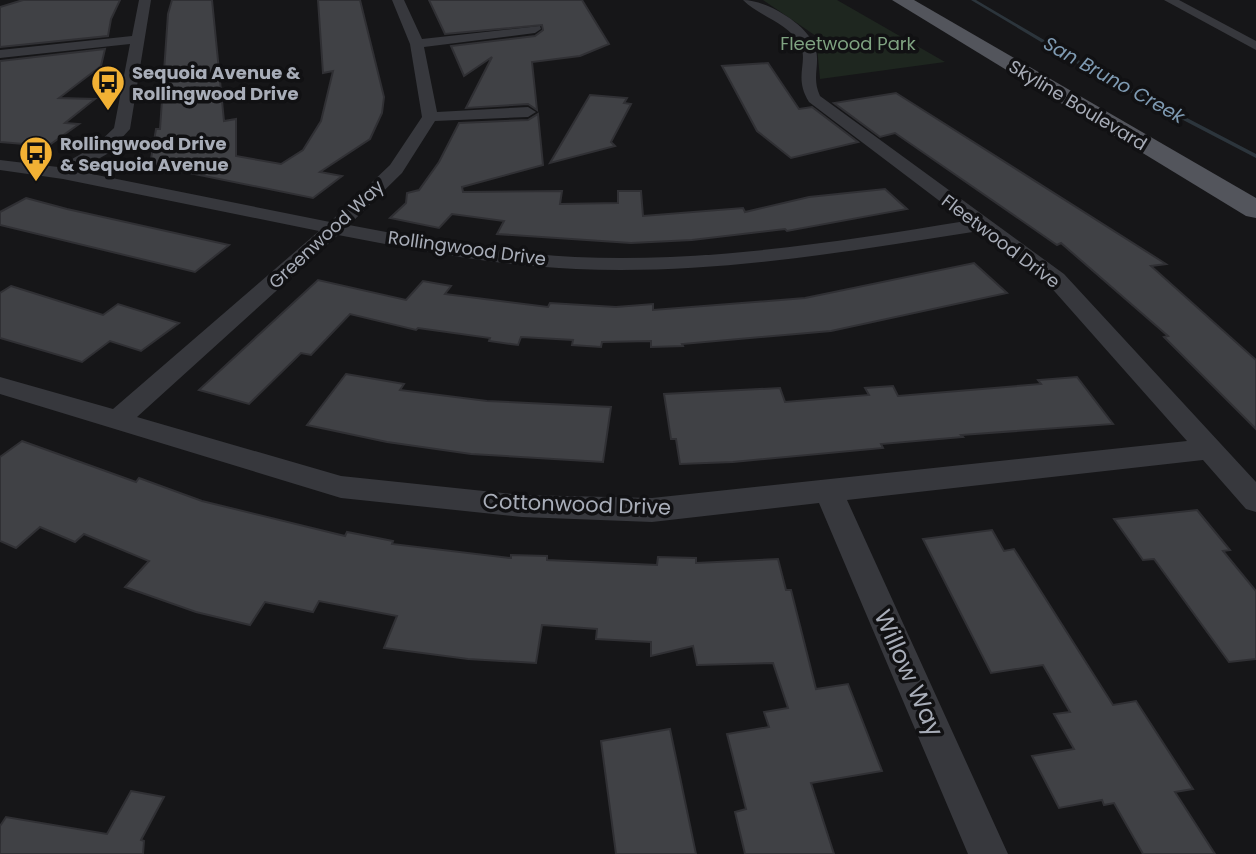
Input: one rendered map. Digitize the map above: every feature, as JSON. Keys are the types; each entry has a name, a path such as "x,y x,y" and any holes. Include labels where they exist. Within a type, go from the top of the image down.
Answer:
{"main road":[{"name":"Skyline Boulevard","path":"901,0 1256,210"},
{"name":"Skyline Boulevard","path":"923,0 1256,191"}],"street":[{"path":"61,173 102,150 122,129 145,0"},
{"path":"398,0 417,44 430,117 528,112"},
{"name":"Fleetwood Drive","path":"749,0 802,35 808,48 804,82 814,99 1056,279 1256,501"},
{"path":"1170,0 1256,46"},
{"path":"417,44 534,29"},
{"path":"0,54 139,39"},
{"name":"Greenwood Way","path":"117,420 335,228 396,169 430,117"},
{"name":"Rollingwood Drive","path":"0,165 61,173 335,228 517,258 651,265 800,254 980,225"},
{"name":"Cottonwood Drive","path":"0,385 341,487 522,506 652,510 1209,449"},
{"name":"Willow Way","path":"829,492 988,854"}],"green space":[{"name":"Fleetwood Park","path":"763,0 837,0 945,62 820,79 816,36"}],"building":[{"path":"23,0 120,0 111,19 108,36 0,47 0,7"},
{"path":"172,0 212,0 224,121 236,119 236,156 281,164 303,150 321,121 333,71 323,73 318,0 360,0 384,97 382,113 370,139 320,172 342,176 313,198 150,165 156,129 160,129 168,14"},
{"path":"429,0 582,0 609,44 580,56 532,62 537,110 528,104 466,108 492,57 464,76 451,46 535,36 543,30 542,25 445,34"},
{"path":"105,49 101,66 59,98 95,99 65,123 79,124 48,146 0,142 0,61"},
{"path":"768,63 799,109 812,107 858,142 791,158 757,131 722,66"},
{"path":"896,93 1166,264 1151,266 1256,360 1256,429 1164,337 1168,336 1061,243 1057,245 895,133 880,137 834,103"},
{"path":"590,95 627,98 624,103 631,104 611,142 615,146 550,163"},
{"path":"538,114 543,165 462,187 463,192 562,191 560,204 618,203 618,191 641,191 643,216 743,208 745,212 809,197 885,189 907,209 787,231 785,229 692,240 631,243 497,234 504,221 452,214 439,228 390,218 406,203 407,193 419,190 439,162 459,123 528,120"},
{"path":"26,198 229,245 195,272 0,225 0,212"},
{"path":"974,263 1007,293 831,331 682,344 683,346 651,347 651,341 602,342 601,347 572,345 573,340 521,337 518,345 489,341 490,338 418,328 416,330 350,314 311,355 301,353 249,404 199,390 318,280 406,300 423,281 451,286 445,294 548,307 550,303 616,307 653,304 653,310 805,298"},
{"path":"11,286 103,315 118,304 179,323 141,351 110,341 82,362 0,338 0,293"},
{"path":"346,374 404,384 400,390 487,401 611,407 603,462 471,454 387,442 307,425"},
{"path":"1077,377 1113,424 961,435 963,437 881,444 883,448 733,462 680,464 676,439 671,439 664,394 780,388 785,402 869,395 865,388 893,386 898,396 1041,384 1038,380"},
{"path":"22,441 136,482 139,478 202,501 345,536 347,532 393,541 392,544 511,558 511,555 547,556 547,560 657,565 658,557 696,558 696,563 778,559 786,590 791,590 816,689 848,684 882,771 811,783 834,854 745,854 735,812 746,809 727,734 769,727 764,712 788,708 773,663 697,665 693,646 651,656 651,642 596,639 597,629 542,625 536,663 468,659 384,648 397,616 319,601 313,612 265,602 250,625 196,612 125,587 149,561 84,534 75,542 40,527 16,548 0,541 0,457"},
{"path":"1197,510 1230,550 1223,551 1256,591 1256,659 1229,662 1154,559 1143,560 1114,519"},
{"path":"992,530 1004,551 1014,549 1113,705 1136,701 1193,789 1175,792 1215,854 1143,854 1114,803 1104,805 1102,800 1059,808 1032,756 1074,749 1054,714 1070,712 1043,665 991,673 923,539"},
{"path":"670,729 696,854 616,854 601,741"},
{"path":"131,791 164,797 141,840 144,841 143,854 0,854 0,826 6,817 107,834"}],"waterway":[{"name":"San Bruno Creek","path":"973,0 1095,72 1256,156"}],"place":[{"name":"Sequoia Avenue & Rollingwood Drive","path":"108,112"},
{"name":"Rollingwood Drive & Sequoia Avenue","path":"36,183"}]}
